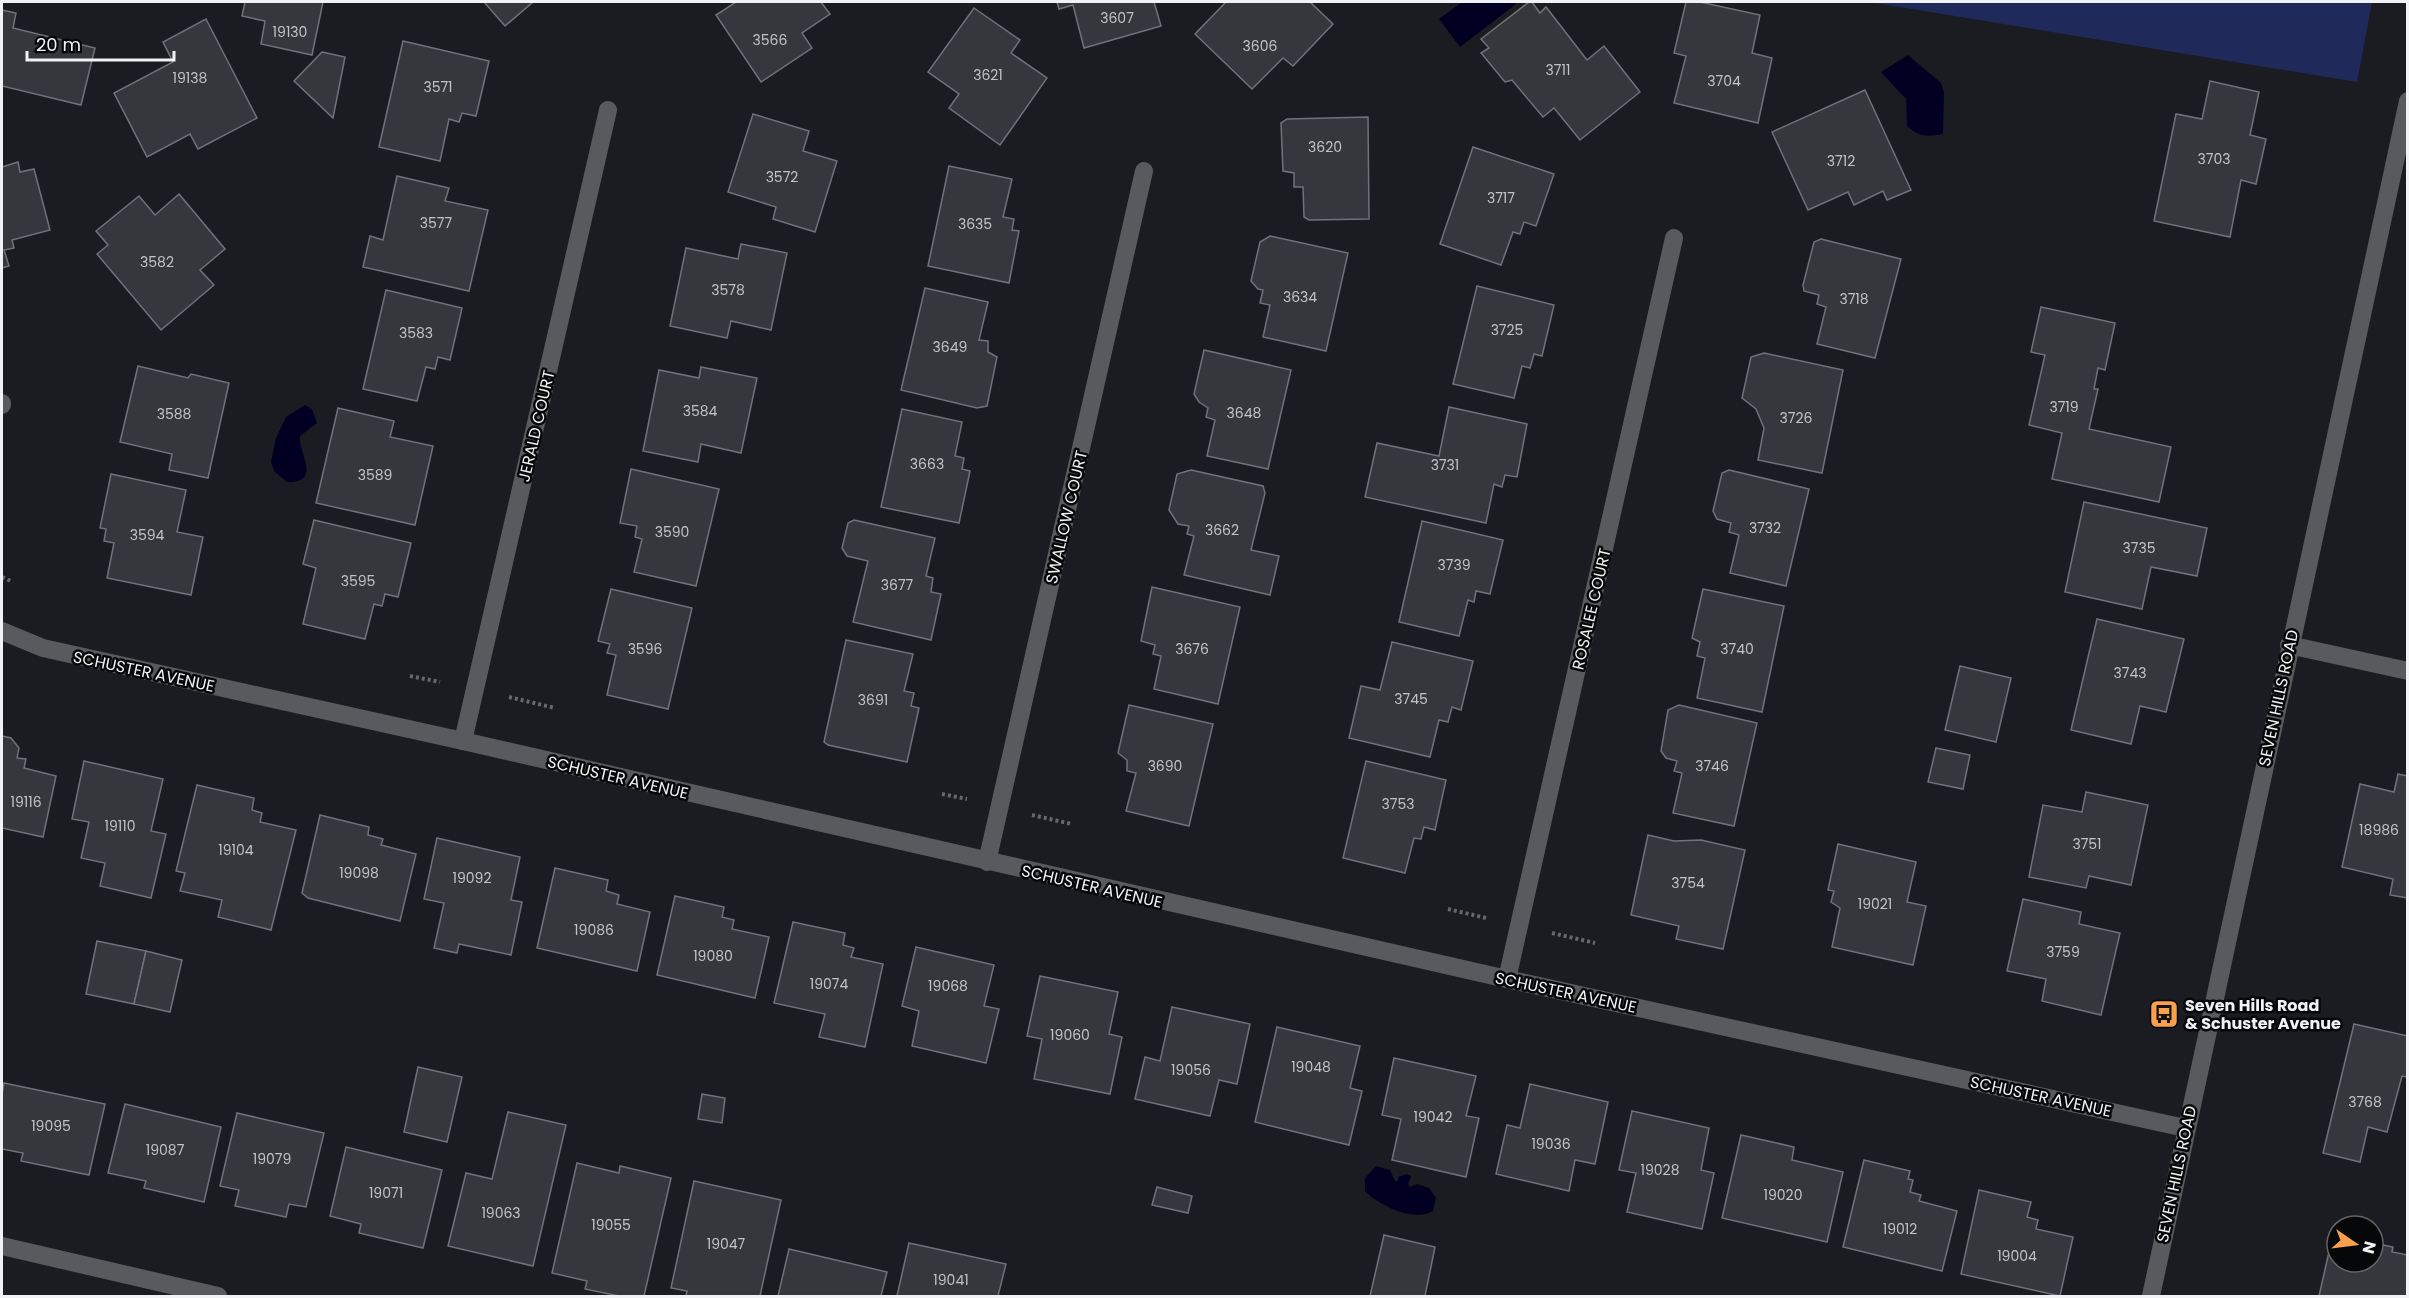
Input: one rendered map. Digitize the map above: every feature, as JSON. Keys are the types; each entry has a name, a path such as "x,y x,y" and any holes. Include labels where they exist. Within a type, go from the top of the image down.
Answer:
{"street":[{"name":"SEVEN HILLS ROAD","path":"2151,1296 2185,1128 2408,101"},
{"name":"JERALD COURT","path":"463,741 608,110"},
{"name":"SWALLOW COURT","path":"987,862 1144,171"},
{"name":"ROSALEE COURT","path":"1507,979 1674,238"},
{"name":"SCHUSTER AVENUE","path":"2,631 43,648 463,741 1507,979 2185,1128"},
{"path":"2289,645 2408,671"},
{"path":"2,1246 218,1296"}],"path":[{"path":"2,577 13,582"}],"shaded area":[{"path":"1462,2 1514,2 1516,4 1460,47 1439,19"},
{"path":"1869,2 2372,2 2357,82"},
{"path":"1908,55 1941,83 1944,93 1943,134 1924,135 1907,126 1906,99 1881,72"},
{"path":"305,405 312,409 317,423 300,436 306,472 304,478 287,482 274,471 271,462 276,438 286,417"},
{"path":"1376,1166 1390,1170 1395,1181 1398,1181 1398,1177 1407,1174 1411,1176 1408,1185 1410,1187 1417,1184 1429,1188 1436,1198 1433,1211 1417,1215 1407,1214 1387,1207 1371,1196 1365,1191 1365,1178"}],"building":[{"path":"245,2 323,2 312,55 261,44 265,21 242,16"},
{"path":"484,2 533,2 505,26"},
{"path":"736,2 821,2 830,14 802,33 812,48 761,82 716,15"},
{"path":"1057,2 1154,2 1161,26 1084,48 1073,5 1059,9"},
{"path":"1226,2 1310,2 1333,24 1293,66 1283,58 1252,89 1195,34"},
{"path":"1532,2 1540,13 1546,7 1587,60 1604,46 1640,92 1580,140 1554,108 1543,117 1512,80 1505,82 1481,53 1489,48 1481,39"},
{"path":"1686,2 1700,2 1760,15 1752,53 1772,58 1758,123 1674,103 1686,56 1674,53"},
{"path":"974,8 1020,40 1011,53 1047,78 1000,145 949,108 959,94 928,72"},
{"path":"2,10 16,13 13,28 95,48 81,105 2,86"},
{"path":"206,19 257,118 198,149 190,134 147,157 114,93 173,62 163,42"},
{"path":"403,41 489,61 476,116 462,113 459,122 449,119 440,161 379,147"},
{"path":"322,52 345,57 333,118 294,81"},
{"path":"2210,81 2259,92 2250,135 2266,139 2256,184 2241,180 2230,237 2154,221 2176,114 2202,119"},
{"path":"1865,90 1911,190 1887,200 1883,191 1854,205 1848,192 1808,210 1772,132"},
{"path":"753,114 809,131 803,151 837,161 815,232 773,219 776,207 728,192"},
{"path":"1368,117 1369,219 1309,220 1304,217 1303,187 1294,187 1294,173 1283,171 1281,123 1287,119"},
{"path":"1473,147 1554,174 1536,226 1524,222 1520,234 1513,232 1501,265 1440,244"},
{"path":"18,162 20,172 34,169 50,230 12,240 14,248 4,250 9,266 2,268 2,167"},
{"path":"949,166 1012,179 1003,217 1014,219 1012,230 1019,231 1009,283 928,266"},
{"path":"397,176 449,188 445,201 488,210 469,291 363,267 370,236 383,240"},
{"path":"179,194 225,249 200,270 214,285 161,330 97,254 108,245 96,231 139,196 155,215"},
{"path":"1270,236 1348,253 1326,351 1263,337 1270,305 1260,303 1263,290 1258,289 1251,281 1260,242"},
{"path":"1821,239 1901,259 1875,358 1817,344 1826,307 1817,304 1819,295 1804,291 1803,285 1814,242"},
{"path":"741,244 787,253 771,330 731,321 727,338 670,326 686,248 738,259"},
{"path":"1477,286 1554,305 1542,356 1534,354 1530,368 1522,366 1514,398 1453,384"},
{"path":"925,288 988,302 979,340 988,341 988,352 997,357 987,406 977,408 901,390"},
{"path":"386,290 462,308 450,360 438,357 435,369 426,367 417,401 363,389"},
{"path":"2041,307 2115,323 2105,370 2098,368 2094,389 2098,389 2089,429 2171,447 2159,502 2052,479 2062,433 2029,425 2045,355 2031,352"},
{"path":"1204,350 1291,370 1268,469 1207,456 1215,420 1206,417 1208,408 1199,402 1194,394"},
{"path":"1764,353 1843,370 1822,473 1758,460 1764,428 1756,409 1742,398 1751,357"},
{"path":"138,366 188,378 191,374 229,383 208,478 169,470 172,454 120,442"},
{"path":"701,367 757,378 741,453 701,444 698,462 643,451 659,370 699,378"},
{"path":"1449,407 1527,424 1517,477 1505,475 1502,487 1494,484 1486,523 1365,497 1377,443 1439,456"},
{"path":"338,408 394,421 390,437 433,446 415,525 316,503"},
{"path":"902,409 962,422 955,456 964,458 962,469 970,471 959,523 881,507"},
{"path":"631,469 719,489 696,586 634,572 642,539 635,537 637,526 620,523"},
{"path":"1191,470 1263,486 1265,493 1251,550 1279,556 1270,595 1184,575 1194,536 1187,534 1189,526 1178,524 1169,510 1177,474"},
{"path":"1729,470 1809,489 1786,586 1730,573 1739,535 1729,532 1731,523 1717,519 1713,511 1722,473"},
{"path":"111,474 186,490 177,532 203,537 191,595 107,578 114,543 104,541 106,529 100,528"},
{"path":"2084,502 2207,528 2197,576 2151,567 2142,609 2065,592"},
{"path":"314,520 411,543 398,597 385,594 382,606 374,604 365,639 303,624 316,568 303,564"},
{"path":"854,520 935,538 926,576 933,578 931,592 941,594 931,640 853,622 868,561 847,556 842,548 848,523"},
{"path":"1422,521 1503,540 1490,594 1476,591 1474,602 1468,600 1459,636 1399,622"},
{"path":"1152,587 1240,607 1218,704 1154,689 1161,656 1153,654 1155,645 1141,641"},
{"path":"611,589 692,608 668,709 607,695 616,655 607,653 610,644 598,641"},
{"path":"1703,589 1784,606 1762,712 1697,698 1705,658 1697,656 1700,642 1692,638"},
{"path":"2097,619 2184,639 2166,712 2140,706 2131,744 2071,730"},
{"path":"846,640 913,654 904,691 914,693 911,706 919,708 907,762 828,745 824,742"},
{"path":"1392,642 1473,661 1461,710 1452,707 1448,722 1439,720 1430,757 1349,738 1361,686 1380,690"},
{"path":"1960,666 2011,678 1996,742 1945,730"},
{"path":"1129,705 1213,724 1189,826 1126,811 1136,773 1127,771 1127,760 1118,753"},
{"path":"1679,705 1757,723 1734,826 1673,813 1682,773 1674,771 1677,761 1666,758 1661,751 1668,710"},
{"path":"2,736 11,738 19,748 17,758 26,759 24,768 56,776 43,837 2,828"},
{"path":"1936,748 1970,755 1963,789 1928,782"},
{"path":"84,761 163,779 151,831 166,834 151,898 100,886 105,863 81,858 89,822 72,819"},
{"path":"1366,761 1446,780 1435,830 1424,827 1421,839 1414,838 1405,873 1343,858"},
{"path":"2398,774 2408,776 2408,898 2390,895 2393,879 2342,867 2360,784 2394,792"},
{"path":"197,785 254,798 252,810 262,813 260,822 296,830 271,930 218,917 222,900 180,891 185,873 176,871"},
{"path":"2086,792 2148,805 2131,885 2089,876 2086,888 2029,877 2043,805 2082,812"},
{"path":"320,815 369,827 368,835 383,839 381,845 416,854 400,921 308,898 302,893"},
{"path":"1648,835 1674,841 1701,840 1745,850 1723,949 1676,939 1679,926 1631,915"},
{"path":"437,838 520,857 511,900 522,902 511,955 459,944 457,953 434,948 444,903 424,899"},
{"path":"1838,844 1916,862 1907,902 1926,906 1913,965 1832,947 1840,908 1831,902 1834,891 1828,890"},
{"path":"555,868 608,880 606,891 619,895 617,904 650,912 637,971 537,948"},
{"path":"675,896 724,907 722,917 734,920 732,929 769,937 755,998 657,975"},
{"path":"2023,899 2081,912 2079,924 2120,933 2101,1015 2042,1001 2046,979 2007,971"},
{"path":"793,922 845,933 843,945 854,948 851,957 883,964 865,1047 819,1037 825,1014 774,1003"},
{"path":"97,941 146,951 134,1004 86,994"},
{"path":"916,947 994,965 984,1006 999,1009 986,1063 912,1046 919,1011 902,1006"},
{"path":"146,951 182,960 170,1012 134,1004"},
{"path":"1040,976 1118,992 1109,1034 1122,1037 1110,1094 1034,1079 1042,1039 1027,1036"},
{"path":"1172,1007 1250,1024 1237,1084 1219,1080 1210,1116 1135,1099 1145,1057 1160,1061"},
{"path":"2354,1024 2408,1036 2408,1077 2402,1076 2387,1132 2368,1127 2360,1162 2323,1153"},
{"path":"1277,1027 1360,1046 1350,1088 1362,1091 1349,1145 1255,1122"},
{"path":"1394,1058 1476,1076 1466,1116 1479,1118 1466,1177 1392,1160 1401,1119 1382,1115"},
{"path":"418,1067 462,1077 447,1142 404,1132"},
{"path":"4,1083 105,1104 89,1175 21,1161 23,1153 2,1149"},
{"path":"1530,1084 1608,1102 1595,1164 1575,1160 1569,1191 1496,1174 1507,1125 1520,1128"},
{"path":"702,1094 725,1098 722,1123 698,1119"},
{"path":"125,1104 221,1127 204,1202 144,1188 146,1181 108,1173"},
{"path":"1632,1111 1709,1128 1701,1170 1714,1173 1702,1229 1627,1212 1636,1173 1619,1170"},
{"path":"508,1112 566,1125 533,1266 448,1246 466,1173 492,1179"},
{"path":"237,1113 324,1133 306,1207 289,1204 286,1217 235,1206 239,1190 220,1186"},
{"path":"1741,1135 1794,1147 1792,1160 1843,1172 1827,1242 1722,1218"},
{"path":"346,1147 442,1170 423,1248 359,1233 361,1224 330,1216"},
{"path":"1864,1160 1910,1171 1908,1179 1913,1180 1910,1192 1921,1195 1919,1201 1957,1211 1942,1271 1843,1247"},
{"path":"577,1163 619,1173 620,1166 671,1178 644,1296 619,1296 585,1289 587,1281 552,1273"},
{"path":"694,1181 781,1200 760,1296 686,1296 687,1291 671,1288"},
{"path":"1157,1187 1192,1196 1188,1213 1152,1205"},
{"path":"1979,1190 2031,1202 2027,1217 2038,1220 2036,1229 2073,1237 2060,1296 1961,1274"},
{"path":"1384,1235 1435,1247 1425,1296 1370,1296"},
{"path":"909,1243 1006,1264 998,1296 897,1296"},
{"path":"2385,1245 2393,1247 2392,1252 2408,1255 2408,1296 2319,1296 2325,1269 2325,1274 2385,1274"},
{"path":"789,1249 887,1272 881,1296 778,1296"}],"place":[{"name":"Seven Hills Road & Schuster Avenue","path":"2164,1014"}]}
